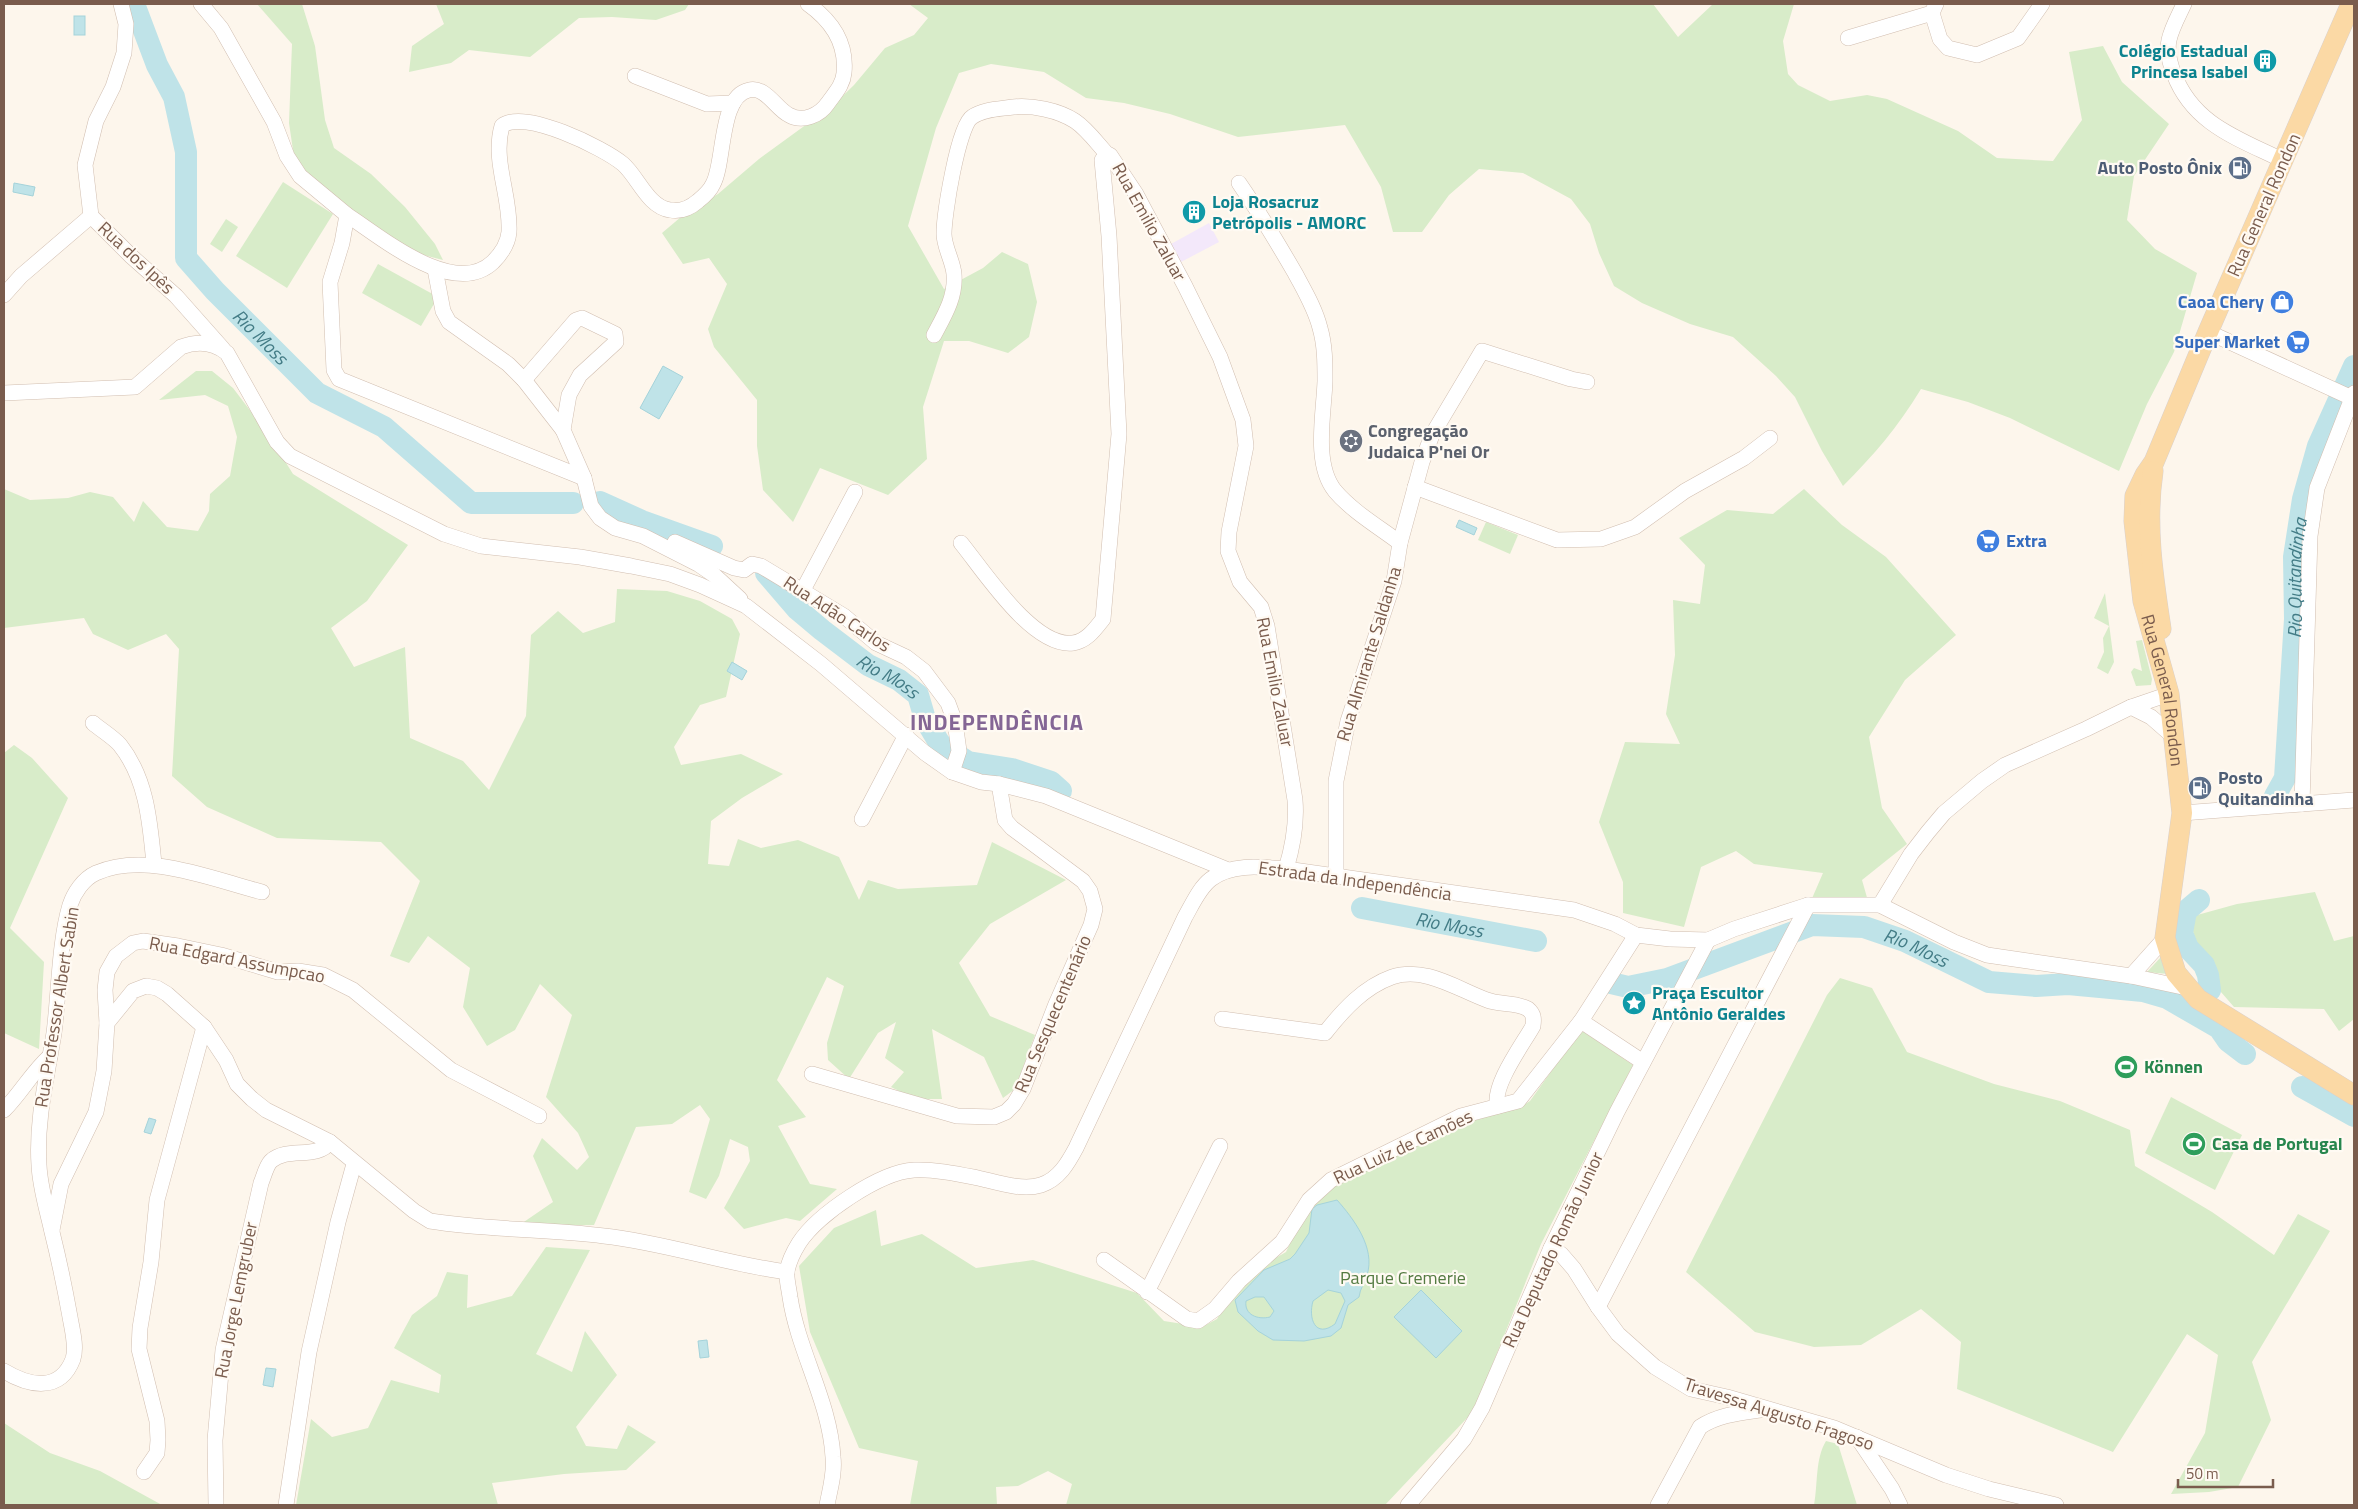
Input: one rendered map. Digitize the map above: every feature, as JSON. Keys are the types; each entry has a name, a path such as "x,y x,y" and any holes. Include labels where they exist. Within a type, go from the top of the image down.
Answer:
{"main road":[{"name":"Rua General Rondon","path":"2168,689 2151,635 2143,601 2134,521 2135,496 2145,475 2154,462 2208,332 2351,4"},
{"name":"Rua General Rondon","path":"2154,462 2150,499 2149,537 2175,738 2182,813 2165,938 2176,973 2198,999 2354,1096"}],"street":[{"name":"Rua dos Ipês","path":"121,4 126,24 124,54 113,87 96,121 85,165 91,216 132,257 176,296 227,353 277,442 290,456 444,534 481,546 580,557 670,574 746,606"},
{"path":"201,4 221,28 274,122 287,156 300,176 347,215 428,266 447,273 471,273 490,265 501,254 509,233 508,209 499,155 500,134 502,126 507,122 524,120 551,126 608,154 623,164 646,193 662,208 684,210 703,197 713,184 727,120 733,104 742,92 752,89 760,91 789,115 795,117 814,116 826,106 841,85 846,56 836,32 820,12 808,4"},
{"path":"1848,38 1934,8 1940,39 1948,48 1977,55 2018,38 2042,4"},
{"path":"2184,4 2169,41 2170,63 2178,84 2189,102 2204,119 2224,132 2282,160"},
{"path":"636,76 707,104 733,104"},
{"path":"934,335 950,305 954,275 944,235 948,195 964,127 972,117 987,111 1006,108 1025,106 1041,109 1075,121 1107,154"},
{"name":"Rua Emilio Zaluar","path":"961,543 1008,602 1037,630 1050,638 1058,642 1075,643 1092,634 1102,619 1119,434 1110,246 1102,160 1107,154 1114,158 1136,194 1185,286 1220,356 1243,420 1246,446 1229,532 1228,551 1240,582 1260,607 1267,626 1295,800 1294,842 1286,869"},
{"path":"1239,183 1276,240 1309,299 1320,327 1324,352 1325,382 1322,411 1323,456 1326,476 1334,490 1349,506 1400,543"},
{"path":"347,215 342,244 330,282 334,370 339,379 584,478"},
{"path":"4,295 20,276 91,216"},
{"path":"435,269 442,311 449,322 508,364 524,380 563,430 584,478 591,506 600,518 615,528 643,536 698,564 714,575 746,606 821,664 925,753 952,772 981,782 999,784 1046,796 1228,870"},
{"path":"524,380 576,320 582,318 615,334 616,342 580,376 570,395 563,430"},
{"path":"2208,332 2332,390 2352,396 2317,488 2311,527 2302,804"},
{"path":"4,393 135,387 181,346 189,344 216,344 227,353"},
{"name":"Rua Almirante Saldanha","path":"1336,876 1336,782 1341,751 1373,640 1394,581 1400,543 1432,435 1482,351 1571,379 1587,382"},
{"path":"1416,488 1556,540 1601,539 1635,528 1685,491 1744,458 1770,438"},
{"path":"803,590 855,492"},
{"name":"Rua Adão Carlos","path":"643,536 653,533 744,570 752,564 761,566 844,616 876,643 906,657 924,671 948,703 955,722 959,751 952,772"},
{"path":"1880,905 1911,854 1928,832 1944,813 1982,781 2005,765 2086,730 2168,689"},
{"path":"2131,707 2151,717 2175,738"},
{"path":"93,723 119,744 138,778 150,820 154,864"},
{"path":"862,819 906,735"},
{"name":"Rua Sesquecentenário","path":"812,1074 957,1116 994,1117 1014,1104 1023,1089 1095,909 1090,891 1083,881 1012,828 1005,820 999,784"},
{"path":"2182,813 2354,800"},
{"name":"Rua Professor Albert Sabin","path":"4,1371 30,1384 43,1384 56,1379 67,1370 74,1357 70,1317 42,1192 39,1165 41,1102 50,1056 70,904 77,891 85,880 101,871 129,864 154,864 262,892"},
{"name":"Estrada da Independência","path":"787,1272 800,1242 811,1229 854,1195 892,1173 915,1170 942,1172 1019,1186 1040,1186 1054,1178 1065,1166 1076,1148 1185,917 1199,892 1210,879 1228,870 1256,866 1286,869 1420,890 1574,910 1615,924 1636,935 1707,941 1734,929 1808,905 1880,905 1954,942 1987,955 2100,973 2131,976 2187,988"},
{"path":"1598,1307 1808,905"},
{"name":"Rua Luiz de Camões","path":"1104,1260 1187,1319 1198,1321 1204,1319 1216,1309 1238,1281 1282,1242 1309,1200 1331,1180 1461,1116 1518,1101 1581,1021 1636,935"},
{"path":"2131,976 2165,938"},
{"name":"Rua Edgard Assumpcao","path":"52,1230 61,1184 96,1112 104,1071 107,1023 105,990 107,972 116,956 133,943 143,941 178,946 221,955 278,972 298,971 323,975 353,990 451,1070 539,1116"},
{"name":"Rua Deputado Romão Junior","path":"1408,1505 1464,1439 1482,1408 1551,1248 1643,1062 1707,941"},
{"path":"1222,1019 1325,1033 1363,993 1392,977 1416,973 1447,982 1488,1001 1522,1006 1532,1013 1534,1018 1533,1026 1498,1088 1496,1101 1498,1106"},
{"path":"107,1023 133,991 146,986 157,988 167,994 204,1027 226,1060 238,1084 252,1099 266,1110 330,1142 354,1164 414,1211 430,1220 604,1236 676,1248 764,1269 787,1272 793,1317 826,1419 833,1456 833,1474 827,1505"},
{"path":"1581,1021 1643,1062"},
{"path":"144,1472 157,1453 158,1440 157,1421 139,1349 140,1328 151,1262 156,1200 204,1027"},
{"path":"4,1110 15,1099 34,1070 50,1056"},
{"name":"Rua Jorge Lemgruber","path":"216,1505 215,1440 223,1350 261,1183 270,1162 280,1156 320,1150 330,1142"},
{"path":"1147,1292 1220,1146"},
{"path":"286,1505 309,1352 338,1222 354,1164"},
{"name":"Travessa Augusto Fragoso","path":"1551,1248 1562,1254 1574,1269 1618,1334 1636,1352 1691,1389 1834,1428 1946,1475 2053,1505"},
{"path":"1658,1505 1700,1427 1710,1420 1733,1414 1767,1409"},
{"path":"1857,1437 1892,1489 1900,1505"}],"shaded area":[{"path":"1209,223 1219,242 1181,262 1171,244"}],"green space":[{"path":"257,4 302,4 315,46 325,120 334,148 371,174 405,207 435,244 443,260 388,246 330,205 294,157 289,123 292,44"},
{"path":"436,4 689,4 685,10 656,20 612,17 579,18 530,57 469,50 451,63 409,72 412,46 444,24"},
{"path":"909,4 1653,4 1678,37 1713,4 1794,4 1783,41 1788,74 1798,85 1830,101 1867,95 1887,99 1958,131 1997,158 2053,161 2082,120 2069,52 2103,46 2122,82 2169,124 2134,176 2127,220 2155,249 2197,273 2174,352 2147,404 2119,471 2010,418 1968,402 1921,389 1885,440 1843,486 1822,451 1795,397 1776,376 1733,337 1690,324 1642,303 1614,286 1599,253 1590,224 1571,199 1523,173 1479,169 1449,195 1422,232 1393,232 1381,187 1345,125 1238,137 1170,114 1124,103 1086,98 1044,72 991,64 959,73 936,128 908,226 944,289 983,268 1002,252 1028,264 1037,302 1029,337 1008,353 969,341 944,341 923,407 927,459 888,495 820,468 793,522 763,490 757,446 757,400 714,347 708,329 727,284 709,258 683,264 662,233 688,211 718,194 759,159 807,124 820,118 854,85 885,48 914,35 928,18"},
{"path":"283,182 333,214 287,288 236,256"},
{"path":"226,219 238,227 222,252 210,244"},
{"path":"378,264 438,297 421,326 362,293"},
{"path":"196,371 212,371 233,388 268,434 293,474 408,545 367,601 331,628 354,667 405,647 410,738 463,761 489,790 526,716 531,635 558,611 583,633 615,622 617,589 667,591 700,601 732,619 740,634 726,697 700,705 674,747 681,765 741,754 783,774 742,798 711,821 708,864 729,866 738,839 761,848 798,840 839,857 859,900 868,880 898,889 977,885 992,842 1066,880 990,924 959,963 990,1016 1035,1035 1015,1089 1003,1098 984,1057 932,1029 942,1099 915,1099 891,1087 904,1072 885,1058 896,1022 878,1033 849,1079 828,1060 827,1043 844,986 827,977 777,1080 806,1117 778,1126 810,1184 837,1189 800,1221 786,1218 744,1229 724,1208 750,1161 748,1147 730,1139 719,1176 706,1199 689,1192 710,1119 700,1105 672,1124 636,1127 594,1225 518,1226 553,1202 533,1156 542,1138 577,1170 589,1157 578,1133 546,1097 572,1015 540,984 515,1030 487,1046 463,1007 470,968 428,936 409,963 390,956 420,881 381,842 277,838 207,807 172,776 179,649 166,634 128,650 93,634 84,618 4,628 4,489 30,500 68,498 90,492 113,497 134,522 143,501 167,527 198,531 209,511 210,494 230,476 237,437 228,406 205,395 159,400"},
{"path":"1804,489 1842,525 1886,557 1956,635 1905,680 1869,737 1882,808 1907,844 1862,880 1868,901 1810,903 1823,873 1754,864 1736,851 1701,867 1684,927 1623,913 1623,882 1599,822 1625,742 1680,744 1666,714 1675,655 1673,600 1700,604 1705,565 1679,538 1727,510 1773,514"},
{"path":"1486,522 1518,535 1510,554 1478,540"},
{"path":"2105,593 2114,662 2108,674 2097,668 2104,652 2103,638 2109,626 2094,618"},
{"path":"2142,640 2152,679 2151,685 2136,686 2131,672 2134,668 2142,671 2136,641"},
{"path":"14,745 32,758 68,798 10,928 44,962 39,1049 4,1033 4,753"},
{"path":"2315,892 2334,941 2354,936 2354,1019 2339,1031 2324,1009 2234,1007 2201,969 2190,917 2237,904"},
{"path":"2161,957 2168,974 2147,972"},
{"path":"1840,978 1872,988 1907,1052 1994,1084 2060,1101 2130,1130 2135,1166 2212,1212 2274,1255 2298,1214 2330,1231 2252,1362 2271,1420 2238,1487 2209,1492 2171,1494 2205,1433 2218,1355 2187,1334 2113,1452 1957,1389 1961,1342 1921,1309 1861,1345 1814,1347 1755,1332 1686,1272 1827,995"},
{"name":"Parque Cremerie","path":"1581,1030 1633,1065 1541,1244 1476,1405 1468,1417 1385,1505 1066,1505 1072,1484 1048,1471 1018,1486 996,1487 997,1505 910,1505 918,1461 859,1448 810,1332 799,1266 834,1228 876,1210 881,1246 922,1234 976,1268 1033,1260 1137,1293 1164,1321 1202,1327 1217,1319 1228,1298 1274,1259 1286,1252 1301,1220 1327,1188 1461,1124 1519,1108 1530,1101"},
{"name":"Casa de Portugal","path":"2171,1097 2242,1135 2215,1190 2145,1153"},
{"path":"546,1247 590,1250 536,1354 572,1372 585,1331 617,1375 576,1427 586,1446 617,1449 628,1425 656,1442 626,1470 564,1474 492,1483 498,1505 296,1505 311,1419 332,1437 368,1428 391,1380 439,1393 441,1375 394,1348 412,1315 437,1296 447,1272 468,1275 467,1308 512,1296"},
{"path":"4,1423 50,1453 100,1471 162,1505 4,1505"},
{"path":"1826,1441 1838,1444 1857,1505 1814,1505 1818,1464"}],"water":[{"path":"74,16 85,16 85,35 74,35"},
{"path":"14,183 35,187 33,196 13,192"},
{"path":"663,366 683,377 659,419 640,408"},
{"path":"1459,520 1477,528 1474,535 1456,527"},
{"path":"732,662 747,671 742,680 727,671"},
{"path":"149,1118 156,1120 151,1134 144,1132"},
{"path":"1337,1200 1350,1216 1366,1244 1369,1265 1366,1278 1359,1297 1348,1305 1341,1328 1331,1336 1304,1341 1273,1340 1258,1331 1238,1312 1235,1300 1264,1270 1290,1259 1295,1254 1309,1233 1312,1209 1317,1205","holes":["1328,1290 1341,1293 1345,1301 1335,1324 1322,1329 1318,1328 1312,1320 1312,1307 1313,1301","1255,1297 1264,1297 1274,1311 1270,1317 1257,1317 1247,1310 1246,1301"]},
{"path":"1421,1290 1462,1331 1436,1358 1394,1317"},
{"path":"707,1340 709,1357 700,1358 698,1341"},
{"path":"266,1368 276,1369 273,1387 263,1385"}],"waterway":[{"name":"Rio Moss","path":"134,4 157,65 174,97 186,152 186,258 215,291 317,393 384,427 471,503 573,503"},
{"name":"Rio Quitandinha","path":"2275,796 2285,778 2295,619 2294,557 2303,499 2318,446 2354,366"},
{"name":"Rio Moss","path":"600,502 642,521 712,546"},
{"name":"Rio Moss","path":"766,573 797,609 822,630 868,665 899,680 918,695 925,719 940,744 968,762 1012,769 1051,782 1061,791"},
{"name":"Rio Quitandinha","path":"2199,900 2186,911 2182,933 2188,948 2204,965 2208,975 2210,990"},
{"name":"Rio Moss","path":"1362,908 1536,941"},
{"name":"Rio Moss","path":"1611,983 1628,987 1667,979 1812,925 1864,927 1905,941 1989,982 2036,986 2068,984 2143,991 2167,998 2219,1028 2228,1041 2245,1054"},
{"name":"Rio Quitandinha","path":"2302,1087 2354,1116"}],"place":[{"name":"Colégio Estadual Princesa Isabel","path":"2265,61"},
{"name":"Auto Posto Ônix","path":"2240,168"},
{"name":"Loja Rosacruz Petrópolis - AMORC","path":"1194,212"},
{"name":"Caoa Chery","path":"2282,302"},
{"name":"Super Market","path":"2298,342"},
{"name":"Congregação Judaica P'nei Or","path":"1351,441"},
{"name":"Extra","path":"1988,541"},
{"name":"Posto Quitandinha","path":"2200,788"},
{"name":"Praça Escultor Antônio Geraldes","path":"1634,1003"},
{"name":"Können","path":"2126,1067"},
{"name":"Casa de Portugal","path":"2194,1144"}],"district":[{"name":"INDEPENDÊNCIA","path":"997,722"}]}
